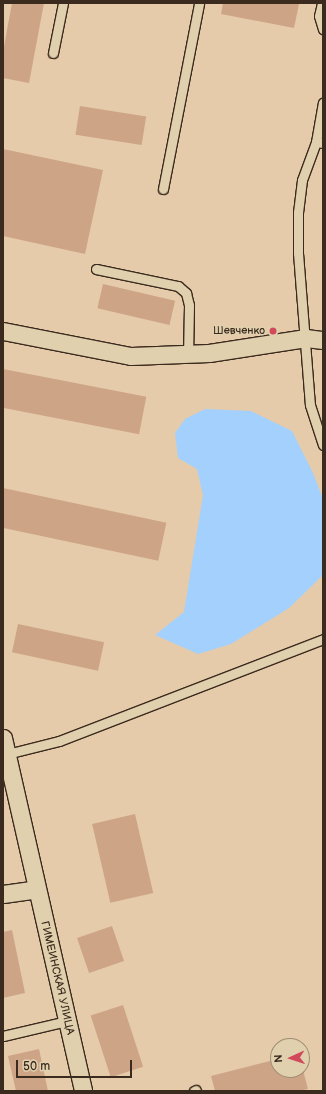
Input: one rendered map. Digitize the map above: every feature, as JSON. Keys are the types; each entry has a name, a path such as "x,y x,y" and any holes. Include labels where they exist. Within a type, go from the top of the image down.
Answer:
{"street":[{"path":"3,331 131,356 188,355 306,338 323,340"},
{"name":"ГИМЕИНСКАЯ УЛИЦА","path":"3,738 83,1091"},
{"path":"3,894 37,889"}],"lane":[{"path":"54,53 63,3"},
{"path":"163,189 199,3"},
{"path":"322,3 319,16 323,29"},
{"path":"323,103 320,142 302,180 298,212 298,253 306,338 310,405 323,445"},
{"path":"96,269 178,286 186,293 189,305 188,355"},
{"path":"7,754 59,741 323,639"},
{"path":"3,1036 67,1021"}],"water":[{"path":"205,409 251,411 292,431 313,473 323,499 323,575 289,608 231,644 198,654 155,635 184,612 203,495 197,469 178,458 175,433 185,419"}],"building":[{"path":"12,3 44,3 29,83 3,78 3,52"},
{"path":"223,3 299,4 294,28 221,14"},
{"path":"80,106 146,116 142,145 75,135"},
{"path":"3,149 103,170 85,254 3,236"},
{"path":"103,284 175,301 169,325 97,308"},
{"path":"3,369 146,397 139,434 3,408"},
{"path":"3,488 166,523 158,561 3,528"},
{"path":"18,624 104,642 98,671 12,652"},
{"path":"135,814 153,893 110,903 92,824"},
{"path":"112,926 124,961 89,973 77,938"},
{"path":"12,930 25,993 3,998 3,932"},
{"path":"123,1005 143,1067 111,1077 91,1016"},
{"path":"39,1049 48,1091 16,1091 8,1056"},
{"path":"270,1061 270,1078 305,1078 308,1089 300,1091 215,1091 211,1076"}],"place":[{"name":"Шевченко","path":"273,331"}]}
